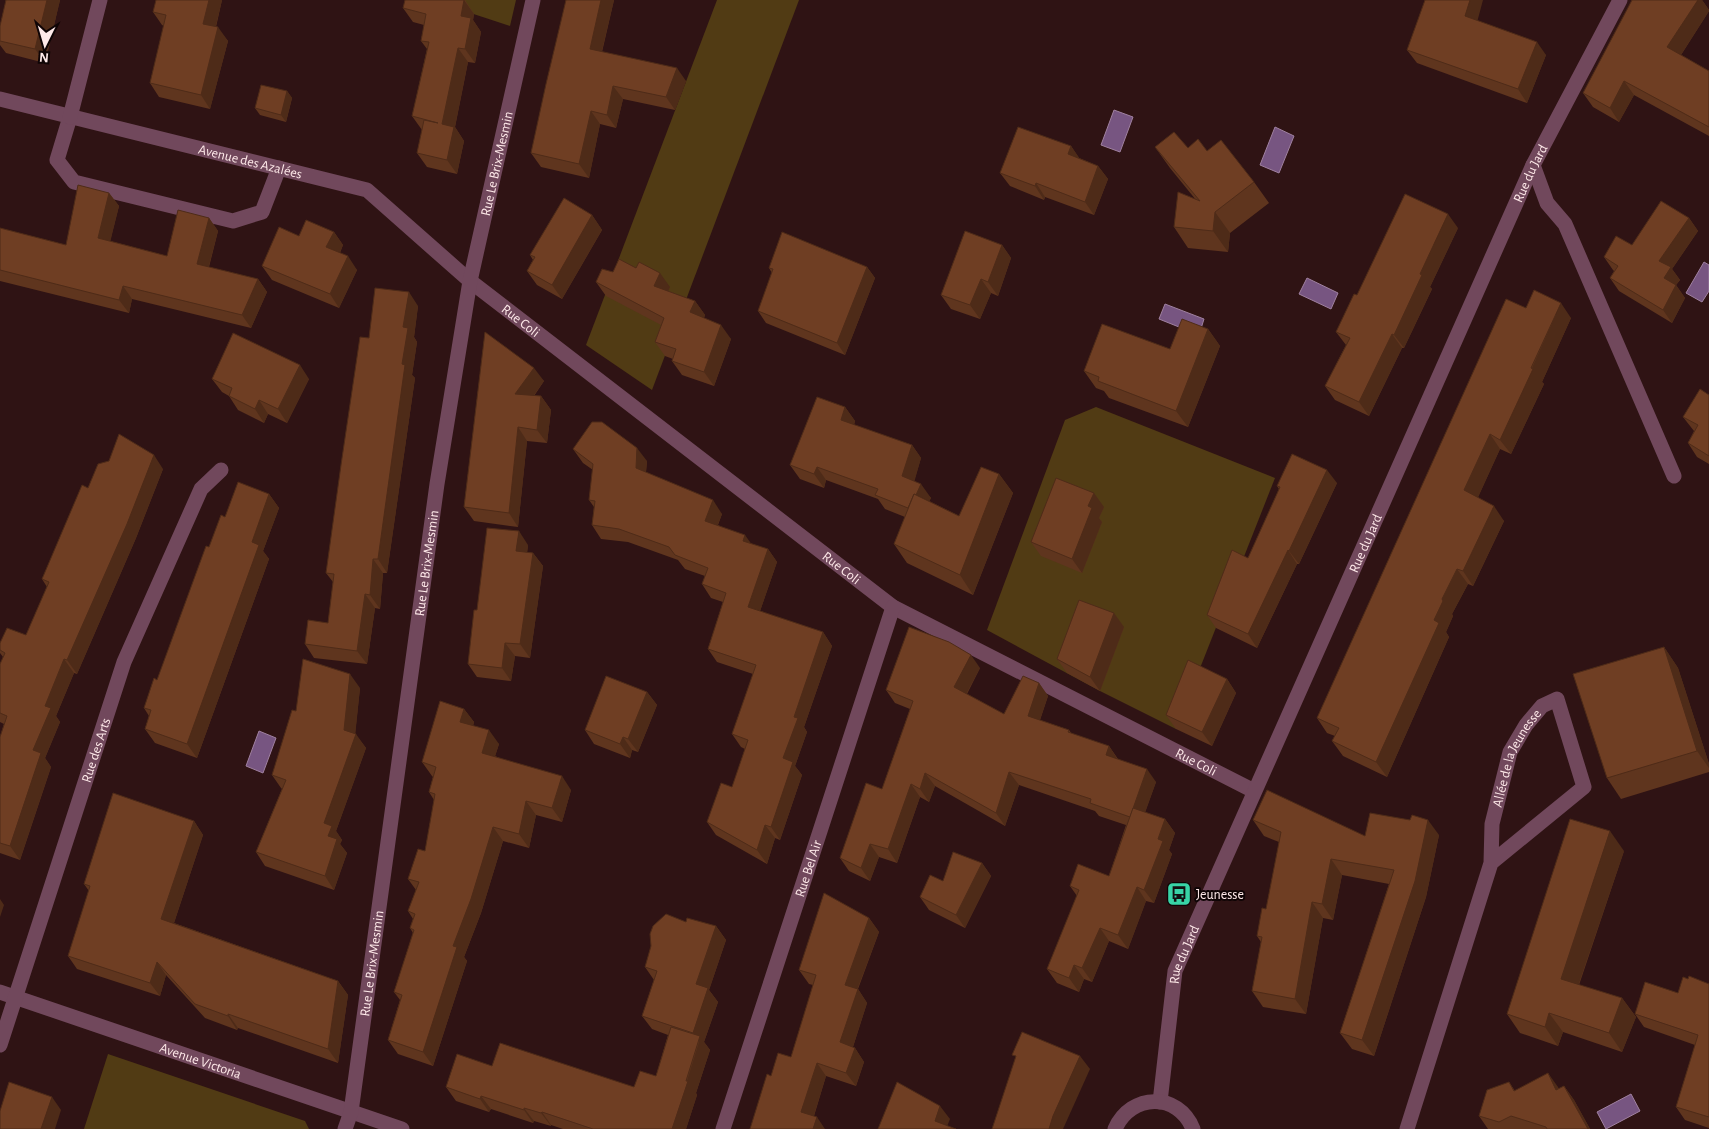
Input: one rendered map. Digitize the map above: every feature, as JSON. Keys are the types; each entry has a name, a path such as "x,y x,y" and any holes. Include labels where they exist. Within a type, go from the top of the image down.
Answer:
{"street":[{"path":"100,0 57,160 74,182 233,221 262,212 279,168"},
{"name":"Rue Le Brix-Mesmin","path":"345,1129 351,1112 437,484 470,281 532,0"},
{"name":"Rue du Jard","path":"1160,1102 1175,971 1533,165 1620,0"},
{"name":"Avenue des Azalées","path":"0,99 367,190 470,281"},
{"path":"1533,165 1547,203 1565,224 1674,476"},
{"name":"Rue Coli","path":"470,281 893,608 1254,791"},
{"name":"Rue des Arts","path":"0,1045 124,662 201,489 221,470"},
{"name":"Rue Bel Air","path":"723,1129 893,608"},
{"name":"Allée de la Jeunesse","path":"1407,1129 1491,863 1492,824 1510,752 1526,725 1542,706 1557,698 1584,787 1491,863"},
{"name":"Avenue Victoria","path":"0,992 402,1129"},
{"path":"1115,1129 1123,1116 1134,1107 1147,1102 1160,1102 1172,1105 1183,1112 1193,1129"}],"shaded area":[{"path":"431,0 516,0 510,26"},
{"path":"717,0 799,0 652,390 586,345"},
{"path":"1114,110 1133,117 1120,152 1101,145"},
{"path":"1275,127 1294,136 1279,173 1260,165"},
{"path":"1704,262 1709,265 1709,291 1702,302 1686,293"},
{"path":"1307,278 1338,293 1331,309 1299,294"},
{"path":"1165,304 1204,319 1199,335 1159,319"},
{"path":"1096,407 1275,478 1176,729 1100,691 987,630 1065,420"},
{"path":"259,731 276,738 263,773 246,766"},
{"path":"108,1054 305,1121 309,1129 84,1129"},
{"path":"1631,1094 1640,1111 1606,1129 1597,1112"}],"building":[{"path":"6,0 47,0 35,49 0,41 0,26"},
{"path":"156,0 209,0 203,24 218,27 201,95 150,83 166,15 153,12"},
{"path":"405,0 464,0 461,16 471,18 465,49 458,48 442,124 454,127 447,160 417,153 424,120 438,123 412,116 429,42 421,41 426,14 403,8"},
{"path":"566,0 601,0 590,49 677,68 666,97 613,86 607,115 591,111 579,164 531,153"},
{"path":"1425,0 1470,0 1465,16 1537,42 1518,89 1407,50"},
{"path":"1632,0 1698,0 1667,47 1709,71 1709,127 1624,81 1610,108 1583,93"},
{"path":"261,85 287,91 281,115 255,108"},
{"path":"1018,127 1071,146 1068,154 1098,166 1085,202 1036,183 1035,186 1000,173"},
{"path":"1174,132 1188,148 1198,139 1207,151 1221,140 1254,182 1215,212 1213,231 1174,227 1178,192 1200,201 1155,147"},
{"path":"78,185 109,193 98,238 167,256 178,210 209,218 197,264 258,279 242,315 123,286 119,300 0,270 0,228 66,245"},
{"path":"1405,194 1448,214 1394,335 1392,334 1359,402 1325,386 1350,338 1336,332 1354,294 1357,295"},
{"path":"564,198 592,215 552,285 527,271 535,257 530,255"},
{"path":"1661,201 1689,218 1659,261 1671,267 1664,278 1676,285 1663,310 1610,278 1618,266 1604,257 1616,236 1632,245"},
{"path":"306,220 334,232 326,247 348,256 330,294 262,266 279,227 299,236"},
{"path":"965,231 1002,245 988,282 981,279 970,305 941,295"},
{"path":"782,232 867,267 837,343 758,311 773,269 769,268"},
{"path":"619,259 636,268 639,262 660,273 654,286 695,301 690,312 721,325 704,372 672,361 676,349 655,342 664,318 596,282 602,269 613,272"},
{"path":"375,288 409,292 403,327 408,328 402,364 405,365 378,559 373,559 370,595 365,594 357,651 305,644 308,620 328,623 334,574 326,573 341,465 360,337 369,338"},
{"path":"1534,290 1561,303 1500,440 1490,434 1464,490 1494,506 1463,571 1457,569 1442,599 1443,601 1434,620 1439,623 1376,762 1332,741 1339,728 1317,718 1506,299 1526,308"},
{"path":"1182,319 1208,329 1176,411 1098,381 1099,377 1084,371 1102,324 1170,349"},
{"path":"485,332 534,368 515,394 541,396 537,430 518,427 509,513 464,507"},
{"path":"233,333 300,365 278,409 259,400 255,409 229,396 232,388 212,379"},
{"path":"1700,389 1709,395 1709,456 1688,443 1698,425 1683,417"},
{"path":"817,397 845,407 841,420 912,445 902,476 921,484 908,508 875,495 878,489 817,467 814,474 790,465"},
{"path":"592,422 602,422 637,448 636,468 713,500 705,521 745,535 743,541 768,549 748,607 823,632 794,717 798,718 783,758 793,762 771,827 765,825 757,850 707,822 721,783 732,787 748,740 732,734 756,665 708,649 726,593 702,584 708,568 675,555 669,547 619,529 592,525 595,501 589,500 593,464 573,449"},
{"path":"119,434 154,455 127,524 67,660 64,659 45,706 51,708 33,750 41,753 10,846 0,843 0,737 7,716 0,713 0,664 5,653 0,650 0,643 7,628 26,635 49,582 42,579 82,485 88,488 98,464 109,461"},
{"path":"1292,454 1327,470 1248,634 1207,615 1232,550 1248,558 1280,487 1277,486"},
{"path":"981,467 999,474 960,575 894,544 914,494 959,516"},
{"path":"1056,478 1094,493 1088,506 1092,508 1072,559 1031,542"},
{"path":"238,482 269,494 252,542 259,545 187,744 145,729 151,710 144,708 154,678 157,680 206,546 209,547 221,515 225,517"},
{"path":"487,528 519,531 516,551 533,553 520,644 505,643 502,668 468,664 474,610 477,610"},
{"path":"1079,600 1114,613 1090,677 1057,659"},
{"path":"909,627 949,642 971,655 954,687 1004,714 1023,676 1039,683 1028,716 1109,746 1106,755 1147,769 1130,817 1090,803 1091,799 1009,772 996,813 925,773 920,789 911,784 888,849 870,844 861,868 840,858 866,783 882,789 913,701 886,690"},
{"path":"1664,647 1697,751 1607,778 1573,674"},
{"path":"303,659 350,674 344,730 356,734 324,823 332,826 328,836 337,839 325,876 256,852 286,780 272,775 292,710 296,711"},
{"path":"1188,660 1227,679 1202,732 1166,715"},
{"path":"606,676 647,692 628,739 623,737 620,744 585,730"},
{"path":"440,701 464,709 460,722 489,730 482,753 562,776 552,808 526,801 519,834 493,827 471,899 453,946 457,947 423,1052 388,1040 402,995 394,992 414,930 410,928 415,914 408,911 419,882 408,879 418,849 425,851 435,794 429,792 436,767 422,762"},
{"path":"1267,790 1365,836 1370,813 1410,820 1412,815 1428,820 1415,881 1362,1040 1340,1033 1394,870 1331,859 1322,904 1312,902 1295,999 1252,991 1262,937 1257,936 1262,908 1266,909 1281,832 1253,820"},
{"path":"113,793 194,821 161,919 338,981 328,1049 195,1004 157,962 150,983 68,956 90,886 84,884"},
{"path":"1133,808 1165,819 1158,839 1163,841 1144,890 1137,887 1118,935 1100,928 1082,968 1074,965 1069,978 1047,969 1079,890 1070,886 1078,864 1109,876"},
{"path":"1570,819 1610,831 1561,979 1622,998 1609,1033 1549,1013 1545,1027 1507,1014"},
{"path":"953,852 982,863 956,915 920,897 930,875 943,881"},
{"path":"824,893 869,918 845,985 858,989 840,1042 855,1048 846,1073 817,1063 801,1112 817,1117 813,1129 750,1129 767,1074 771,1076 778,1053 791,1057 816,975 799,970"},
{"path":"666,914 686,922 687,918 716,926 696,984 708,988 693,1033 642,1016 657,971 645,967 651,946 650,934 653,926"},
{"path":"1689,976 1709,984 1709,1117 1676,1107 1698,1035 1635,1014 1645,982 1678,993 1683,977 1688,979"},
{"path":"671,1027 700,1036 672,1129 593,1129 542,1112 524,1108 524,1110 481,1096 480,1099 446,1087 457,1054 492,1066 500,1043 634,1087 640,1071 656,1076"},
{"path":"1022,1032 1080,1056 1049,1129 992,1129 1016,1056 1012,1055"},
{"path":"1548,1073 1556,1090 1564,1086 1588,1129 1547,1129 1546,1127 1511,1116 1499,1122 1479,1116 1487,1090 1509,1082 1514,1091"},
{"path":"9,1082 52,1097 41,1129 0,1129 0,1111"},
{"path":"897,1082 940,1106 935,1121 956,1129 878,1129"}],"place":[{"name":"Jeunesse","path":"1179,894"}]}
